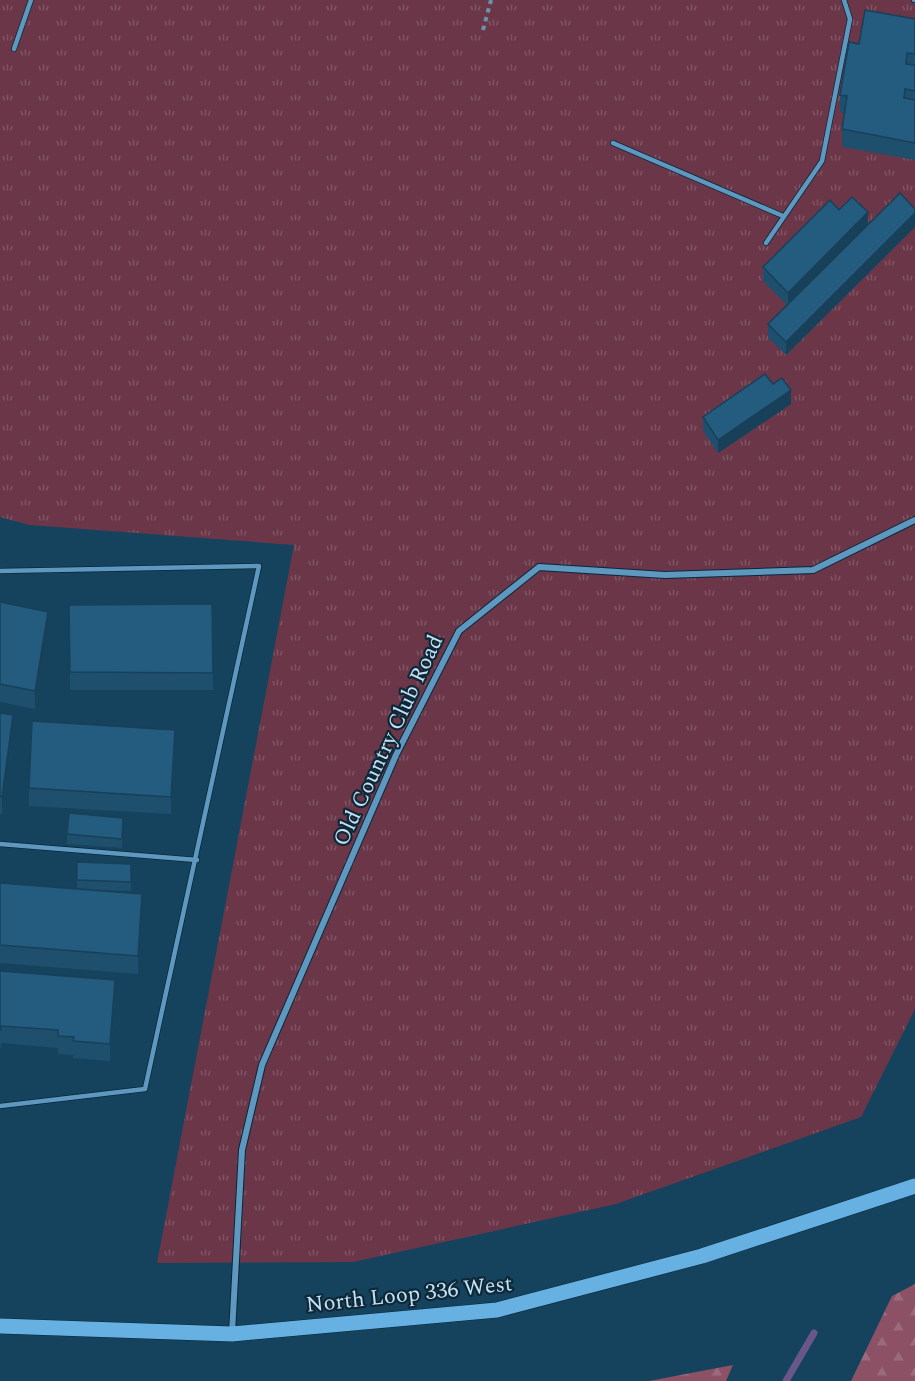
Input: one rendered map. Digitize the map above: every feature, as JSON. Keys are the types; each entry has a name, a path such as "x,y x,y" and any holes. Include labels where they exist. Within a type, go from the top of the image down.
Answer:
{"main road":[{"name":"North Loop 336 West","path":"0,1326 149,1333 232,1334 497,1310 702,1256 915,1186"}],"street":[{"name":"Old Country Club Road","path":"232,1334 242,1150 262,1065 396,755 459,631 539,567 665,575 813,570 915,520"}],"lane":[{"path":"14,49 31,0"},
{"path":"765,243 822,161 850,19 844,0"},
{"path":"613,143 783,216"},
{"path":"0,571 259,566 145,1089 0,1106"},
{"path":"0,844 196,860"}],"path":[{"path":"483,30 491,0"}],"green space":[{"path":"0,0 915,0 915,1009 861,1117 616,1204 353,1262 157,1263 294,545 30,525 0,517"},
{"path":"915,1284 915,1381 851,1381 892,1296"},
{"path":"733,1365 726,1381 649,1381"}],"building":[{"path":"865,10 915,19 915,54 907,53 906,64 915,65 915,91 905,89 904,98 915,100 915,143 842,129 847,96 840,95 849,42 859,44"},
{"path":"900,193 915,209 915,213 786,342 768,324"},
{"path":"852,197 868,212 788,293 763,267 830,200 839,210"},
{"path":"765,374 773,384 782,378 791,390 718,440 703,417"},
{"path":"0,602 48,612 35,691 0,684"},
{"path":"212,604 213,673 70,672 69,605"},
{"path":"0,713 13,715 2,797 0,796"},
{"path":"32,721 175,730 171,797 29,788"},
{"path":"69,813 123,818 122,839 67,834"},
{"path":"77,862 131,864 131,882 77,880"},
{"path":"0,883 142,894 138,956 0,945"},
{"path":"0,971 115,980 110,1044 73,1041 74,1037 58,1036 58,1030 1,1026 0,1030"}],"waterway":[{"path":"786,1381 814,1333"}]}
